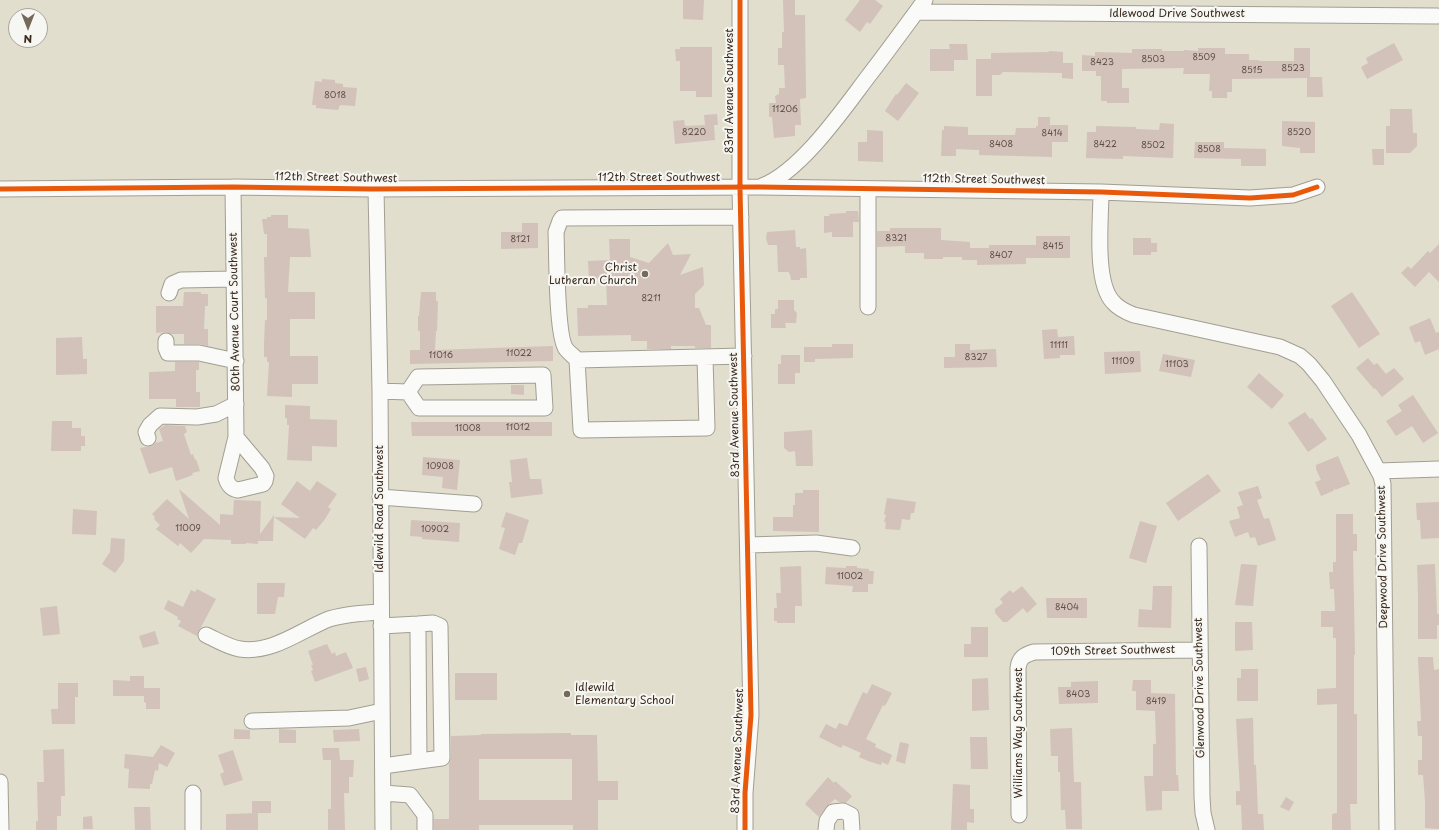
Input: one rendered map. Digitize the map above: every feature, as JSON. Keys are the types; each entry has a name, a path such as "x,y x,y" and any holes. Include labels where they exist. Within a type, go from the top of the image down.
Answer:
{"street":[{"name":"83rd Avenue Southwest","path":"740,0 740,188 751,715 745,793 745,830"},
{"name":"Idlewood Drive Southwest","path":"921,6 1437,16"},
{"path":"759,187 769,184 777,179 809,150 839,115 921,6"},
{"name":"112th Street Southwest","path":"0,189 233,187 376,189 759,187 1101,192 1250,198 1293,195 1317,187"},
{"name":"80th Avenue Court Southwest","path":"233,187 236,437"},
{"name":"Idlewild Road Southwest","path":"376,189 380,391 383,830"},
{"path":"868,189 868,307"},
{"name":"Deepwood Drive Southwest","path":"1101,192 1100,264 1103,282 1112,302 1121,309 1134,315 1280,347 1300,356 1323,381 1359,435 1378,471 1383,484 1387,830"},
{"path":"705,358 707,428 581,430 577,360 566,349 562,338 560,324 556,232 562,218 741,217"},
{"path":"169,293 172,284 181,280 234,279"},
{"path":"166,341 168,353 199,353 236,361"},
{"path":"577,360 744,356"},
{"path":"543,375 545,408 419,408 408,392 418,378 543,375"},
{"path":"380,391 408,392"},
{"path":"148,438 146,432 150,425 160,416 197,417 216,414 236,404"},
{"path":"1378,471 1439,469"},
{"path":"380,497 474,504"},
{"path":"748,545 816,543 852,548"},
{"name":"Glenwood Drive Southwest","path":"1199,546 1199,650 1202,797 1203,813 1207,830"},
{"path":"206,635 223,644 239,649 252,650 266,648 329,619 354,613 381,619 418,624 433,623 440,626 442,758 383,766"},
{"path":"418,624 419,761"},
{"name":"109th Street Southwest","path":"1026,654 1034,652 1199,650"},
{"name":"Williams Way Southwest","path":"1019,814 1018,668 1020,659 1026,654"},
{"path":"252,721 349,718 382,711"},
{"path":"0,782 1,830"},
{"path":"193,793 193,830"},
{"path":"383,793 410,795 425,815 425,830"},
{"path":"826,830 827,821 833,812 843,811 851,815 852,830"}],"building":[{"path":"683,0 704,0 703,20 683,19"},
{"path":"783,0 795,0 795,15 805,15 806,98 800,99 801,125 795,125 795,136 774,138 772,117 769,117 769,103 776,103 775,96 779,94 779,88 785,88 784,65 778,65 778,48 782,48 782,32 784,32"},
{"path":"860,0 875,0 883,6 870,24 867,22 860,32 845,20"},
{"path":"1394,43 1403,60 1367,79 1361,67 1368,63 1366,58"},
{"path":"949,44 967,44 968,60 954,60 954,71 930,71 930,49 950,49"},
{"path":"680,47 712,47 712,97 696,97 696,91 680,91 680,61 676,61 675,49 680,49"},
{"path":"1198,48 1225,48 1225,54 1249,54 1249,60 1294,61 1294,48 1310,48 1310,77 1322,77 1323,97 1307,97 1307,78 1232,79 1232,92 1227,92 1227,98 1212,98 1212,91 1209,91 1210,74 1183,74 1184,68 1122,69 1122,88 1129,88 1129,103 1107,103 1107,101 1101,101 1101,76 1096,76 1096,71 1082,71 1082,55 1095,56 1095,52 1132,53 1132,49 1198,51"},
{"path":"1063,52 1063,63 1073,63 1073,79 1062,78 1062,73 1003,72 1000,75 992,75 992,96 976,96 976,59 991,59 991,53"},
{"path":"322,79 335,80 335,83 343,84 343,87 357,88 355,106 340,105 338,110 316,108 316,105 312,105 315,81 322,82"},
{"path":"906,83 919,93 898,121 885,111 896,94 897,95"},
{"path":"1390,109 1412,109 1413,133 1417,133 1417,146 1410,153 1386,153 1386,126 1390,126"},
{"path":"717,114 718,125 714,125 715,140 675,144 673,121 684,120 685,126 705,125 704,115"},
{"path":"1038,117 1050,117 1050,125 1068,125 1068,142 1052,142 1052,157 979,155 979,150 956,149 956,156 941,156 942,130 944,130 944,126 968,127 968,135 1015,135 1016,128 1036,128 1036,126 1038,126"},
{"path":"1282,121 1315,122 1315,153 1300,153 1300,148 1282,146"},
{"path":"1160,123 1174,124 1173,158 1123,156 1123,159 1086,158 1087,132 1096,132 1096,126 1136,127 1136,129 1159,130"},
{"path":"867,130 883,131 883,162 858,161 858,142 867,142"},
{"path":"1195,142 1224,142 1224,148 1266,149 1266,166 1241,166 1241,159 1194,158"},
{"path":"1372,149 1384,149 1384,165 1373,165"},
{"path":"846,211 858,211 859,222 853,222 853,237 832,237 832,232 824,233 824,216 830,216 829,214 846,213"},
{"path":"271,215 288,215 288,228 309,229 311,257 290,257 288,292 315,292 315,319 290,319 290,356 318,356 318,384 292,384 292,397 267,396 269,362 267,362 267,357 264,357 267,298 265,298 264,257 267,257 267,234 264,234 262,219 267,219 267,217 271,217"},
{"path":"522,223 538,223 538,248 501,249 501,232 522,232"},
{"path":"890,228 941,228 941,240 970,242 970,248 989,248 989,245 1036,245 1036,236 1070,236 1070,258 1026,258 1026,264 977,265 977,260 962,260 962,257 924,259 924,253 905,253 905,246 877,247 877,231 890,231"},
{"path":"795,230 796,247 800,247 800,249 806,248 807,278 800,278 800,280 791,280 789,272 778,272 777,245 768,245 766,238 767,232"},
{"path":"1133,238 1151,238 1151,243 1157,243 1157,252 1151,252 1151,255 1133,255"},
{"path":"609,239 630,239 630,257 649,263 668,243 673,255 691,254 680,275 703,267 704,285 695,294 695,308 699,308 706,325 711,325 711,348 671,346 671,349 647,349 647,341 631,341 631,335 578,336 577,308 588,308 588,305 607,305 606,278 589,279 588,261 610,260"},
{"path":"1439,244 1439,282 1429,272 1415,287 1401,273 1408,266 1411,269 1428,251 1430,253"},
{"path":"184,292 201,292 201,294 208,294 208,306 205,306 204,329 208,329 208,346 199,344 184,344 184,334 171,334 166,332 156,333 156,306 183,306"},
{"path":"421,292 436,292 436,301 438,301 435,350 553,346 553,361 410,364 410,350 420,350 418,316"},
{"path":"1352,292 1380,334 1359,348 1331,306"},
{"path":"778,300 794,300 794,310 797,313 796,323 785,323 786,328 771,328 771,314 775,314 775,309 778,309"},
{"path":"1430,318 1436,333 1439,332 1439,349 1425,355 1420,341 1415,343 1409,327"},
{"path":"1057,329 1058,337 1074,336 1075,355 1060,355 1060,358 1044,359 1042,330"},
{"path":"82,337 83,359 87,359 87,374 56,375 56,338"},
{"path":"832,344 853,344 853,358 815,359 815,362 804,362 804,347 832,347"},
{"path":"955,344 970,344 970,350 996,349 997,367 944,368 944,357 955,357"},
{"path":"1140,351 1141,372 1105,374 1104,352"},
{"path":"1163,354 1195,360 1191,377 1159,371"},
{"path":"781,355 800,355 800,373 795,373 795,384 778,384 778,364 781,364"},
{"path":"1368,358 1374,365 1377,363 1386,374 1394,368 1404,379 1382,397 1356,368"},
{"path":"175,362 199,362 199,370 196,370 196,392 200,392 200,407 176,407 176,399 149,399 149,372 175,371"},
{"path":"1259,373 1284,395 1272,409 1247,387"},
{"path":"511,385 524,385 524,395 511,394"},
{"path":"1413,395 1438,433 1423,443 1412,426 1396,436 1386,421 1402,411 1398,405"},
{"path":"285,405 310,406 310,419 337,420 337,447 312,446 312,461 287,460 289,425 287,425 287,418 285,418"},
{"path":"1305,412 1310,419 1312,418 1327,439 1308,452 1288,423"},
{"path":"52,421 72,421 72,428 81,428 81,436 85,436 85,446 81,446 81,451 51,451"},
{"path":"411,422 552,422 552,436 412,436"},
{"path":"165,425 185,426 187,432 184,434 191,455 193,454 195,460 196,459 200,471 192,473 193,475 176,481 172,467 149,474 140,448 151,446 155,443 163,441 159,429"},
{"path":"812,430 813,466 796,466 795,451 789,452 784,448 784,432"},
{"path":"1338,456 1350,484 1335,490 1335,488 1333,491 1321,496 1315,482 1321,480 1316,469 1316,465"},
{"path":"423,457 460,460 457,490 442,488 443,477 422,475"},
{"path":"527,458 530,479 541,479 543,494 511,498 509,482 512,482 510,460"},
{"path":"1208,474 1221,491 1178,521 1166,503"},
{"path":"297,481 310,491 317,481 337,494 328,507 331,509 325,519 316,530 313,528 305,539 274,517 300,518 281,504"},
{"path":"1258,486 1262,498 1257,500 1264,519 1269,518 1276,540 1258,546 1255,537 1250,538 1248,532 1235,537 1229,521 1240,518 1237,507 1243,505 1238,492"},
{"path":"179,489 220,525 220,514 233,515 234,500 261,501 260,534 274,515 273,541 258,541 258,544 231,544 231,540 204,539 191,553 180,543 178,546 156,529 160,525 154,519 155,517 152,514 167,499 189,519"},
{"path":"803,490 819,490 819,532 773,531 773,517 793,517 795,493 803,493"},
{"path":"887,498 916,502 914,513 911,513 910,520 902,519 900,530 885,529 886,522 884,522 886,515 884,514"},
{"path":"1439,502 1439,538 1421,539 1420,520 1417,520 1416,503"},
{"path":"73,509 97,511 96,535 72,534"},
{"path":"506,512 529,520 522,543 519,543 515,555 499,549 505,528 501,527"},
{"path":"1336,514 1353,514 1353,534 1357,534 1357,551 1353,551 1355,655 1354,714 1357,714 1357,804 1350,804 1351,830 1332,830 1332,814 1337,813 1337,704 1317,705 1317,689 1336,688 1336,638 1333,638 1333,627 1321,627 1321,611 1335,611 1334,589 1330,589 1329,572 1333,572 1333,562 1336,562"},
{"path":"411,520 460,523 459,542 422,539 422,537 410,536"},
{"path":"1140,521 1157,526 1146,563 1129,558"},
{"path":"111,538 125,539 124,561 115,573 102,564 110,552"},
{"path":"1241,564 1257,565 1253,606 1235,605"},
{"path":"1435,564 1437,614 1439,614 1437,639 1418,639 1417,565"},
{"path":"801,566 802,606 795,606 795,623 777,623 777,621 774,621 774,608 777,608 776,593 781,593 780,567"},
{"path":"846,566 857,566 857,568 874,571 873,584 868,584 868,592 852,592 853,586 825,584 826,567 846,568"},
{"path":"257,583 285,583 284,597 278,597 275,614 257,614"},
{"path":"1022,586 1037,604 1027,613 1023,608 1007,622 1003,622 995,613 995,609 1003,603 1000,599 1010,590 1013,593"},
{"path":"1153,586 1172,586 1171,628 1138,627 1139,609 1152,610"},
{"path":"197,589 216,599 198,631 197,636 178,626 181,621 177,619 178,617 164,609 168,600 183,607 191,590 195,592"},
{"path":"1046,598 1087,598 1087,618 1047,618"},
{"path":"57,606 60,634 43,636 40,608"},
{"path":"1235,622 1252,622 1253,650 1235,651"},
{"path":"971,627 988,627 988,657 964,657 964,644 971,644"},
{"path":"155,631 159,644 143,648 139,636"},
{"path":"327,644 332,654 335,652 336,656 346,652 353,668 315,682 311,671 313,670 311,665 313,665 308,651"},
{"path":"1418,657 1433,657 1434,670 1439,669 1439,829 1425,828 1423,775 1418,775 1418,760 1422,760 1422,736 1418,736 1417,721 1421,721"},
{"path":"366,667 369,679 359,682 356,669"},
{"path":"1241,669 1258,669 1258,701 1237,701 1237,678 1241,678"},
{"path":"455,673 497,673 497,700 455,700"},
{"path":"130,676 144,676 144,688 160,688 160,709 146,709 144,696 113,696 113,680 130,681"},
{"path":"988,678 989,710 972,711 972,679"},
{"path":"1133,680 1151,680 1151,693 1175,694 1176,775 1178,775 1179,791 1162,791 1162,810 1146,811 1144,776 1153,776 1153,744 1156,744 1155,711 1136,710 1136,691 1132,691"},
{"path":"1098,681 1098,703 1059,704 1058,687 1071,687 1071,682"},
{"path":"58,683 78,683 78,697 75,697 75,724 52,724 51,709 58,709"},
{"path":"872,684 892,693 885,706 883,705 866,739 876,744 875,747 892,755 888,765 882,762 881,765 868,761 859,757 861,753 843,745 841,748 819,737 826,724 836,729 839,723 847,726 863,692 867,694"},
{"path":"1253,718 1254,765 1256,765 1258,814 1263,814 1264,830 1242,830 1241,805 1236,805 1236,791 1240,791 1236,719"},
{"path":"1072,728 1074,782 1081,782 1082,829 1066,829 1065,810 1061,810 1058,756 1051,756 1050,729"},
{"path":"234,729 250,730 250,739 234,739"},
{"path":"279,729 296,730 296,743 279,743"},
{"path":"359,729 360,741 334,742 333,730"},
{"path":"571,733 571,735 597,735 598,781 618,781 618,800 598,800 598,830 573,830 573,825 479,825 479,830 434,830 434,819 449,819 449,764 451,758 451,736 481,734","holes":["479,759 572,759 572,800 479,800"]},
{"path":"970,737 987,737 988,769 971,769"},
{"path":"900,742 909,744 905,764 896,761"},
{"path":"161,745 175,753 167,767 159,763 158,771 155,770 152,784 150,784 150,789 128,788 129,769 124,768 125,754 153,757"},
{"path":"322,748 339,748 340,760 323,760"},
{"path":"64,749 65,796 61,796 61,816 57,816 57,830 36,830 36,821 38,821 37,782 44,782 43,750"},
{"path":"233,750 243,780 224,786 220,774 224,772 218,755"},
{"path":"331,760 354,760 353,777 349,777 349,793 344,793 345,830 328,830 328,809 331,809"},
{"path":"828,777 834,783 835,781 852,796 846,803 839,802 835,799 826,807 819,817 805,804"},
{"path":"953,784 970,785 970,809 974,809 974,823 967,822 967,830 951,830"},
{"path":"1286,797 1294,802 1289,811 1280,807"},
{"path":"252,801 271,801 271,813 252,813"},
{"path":"134,807 150,807 151,830 135,830"},
{"path":"258,813 258,830 226,830 226,814"},
{"path":"92,816 93,829 83,829 83,817"}],"cycle path":[{"path":"740,0 740,188 751,715 745,793 745,830"},
{"path":"0,189 233,187 371,189 759,187 1101,192 1250,198 1293,195 1317,187"}],"place":[{"name":"Christ Lutheran Church","path":"645,274"},
{"name":"Idlewild Elementary School","path":"567,694"}]}
